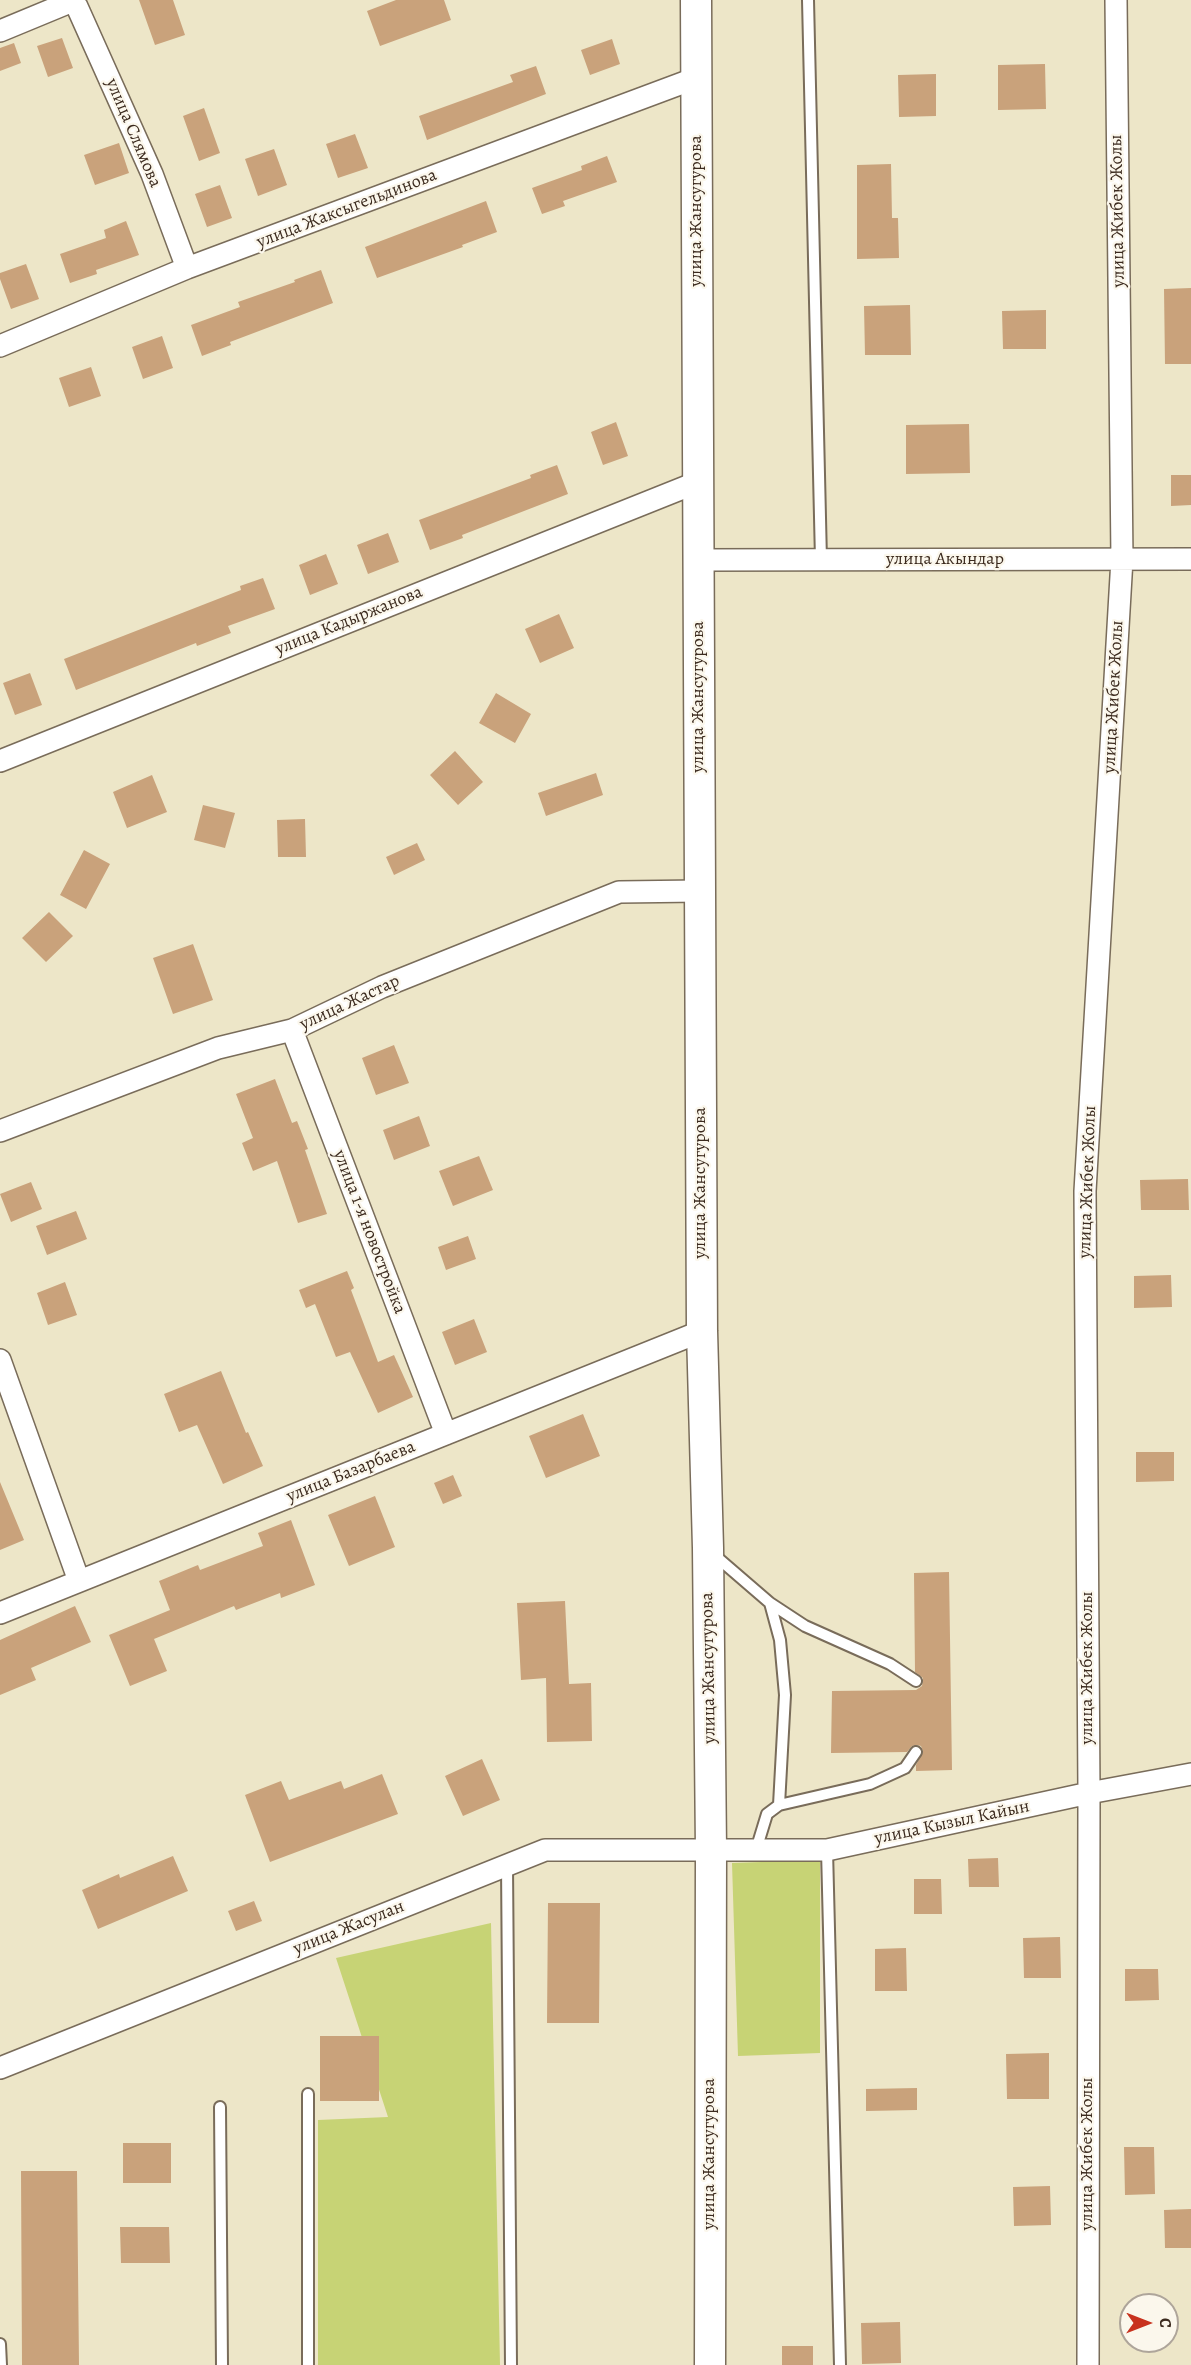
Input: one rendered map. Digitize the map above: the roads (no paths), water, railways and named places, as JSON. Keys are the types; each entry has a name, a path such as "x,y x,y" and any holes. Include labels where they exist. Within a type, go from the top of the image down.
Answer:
{"main road":[{"name":"улица Жансугурова","path":"696,0 702,1331 708,1548 711,1850 710,2365"}],"street":[{"path":"0,30 74,0"},
{"name":"улица Слямова","path":"74,0 152,174 187,268"},
{"name":"улица Жибек Жолы","path":"1088,2365 1089,1793 1085,1191 1122,559 1116,0"},
{"name":"улица Жаксыгельдинова","path":"0,346 187,268 696,78"},
{"name":"улица Кадыржанова","path":"0,761 698,482"},
{"name":"улица Акындар","path":"699,560 1191,559"},
{"name":"улица Жастар","path":"0,1131 218,1048 292,1030 382,987 619,892 700,891"},
{"name":"улица 1-я новостройка","path":"292,1030 446,1434"},
{"name":"улица Базарбаева","path":"0,1613 702,1331"},
{"path":"0,1360 79,1581"},
{"name":"улица Кызыл Кайын","path":"711,1850 827,1850 1089,1793 1191,1774"},
{"name":"улица Жасулан","path":"0,2068 545,1850 711,1850"}],"lane":[{"path":"808,0 821,560"},
{"path":"708,1548 770,1603 805,1626 890,1664 916,1681"},
{"path":"770,1603 780,1640 785,1695 779,1805"},
{"path":"756,1850 767,1814 779,1805 870,1784 905,1768 916,1752"},
{"path":"827,1850 840,2365"},
{"path":"507,1865 511,2365"},
{"path":"308,2094 308,2365"},
{"path":"220,2107 222,2365"},
{"path":"0,2344 1,2365"}]}
